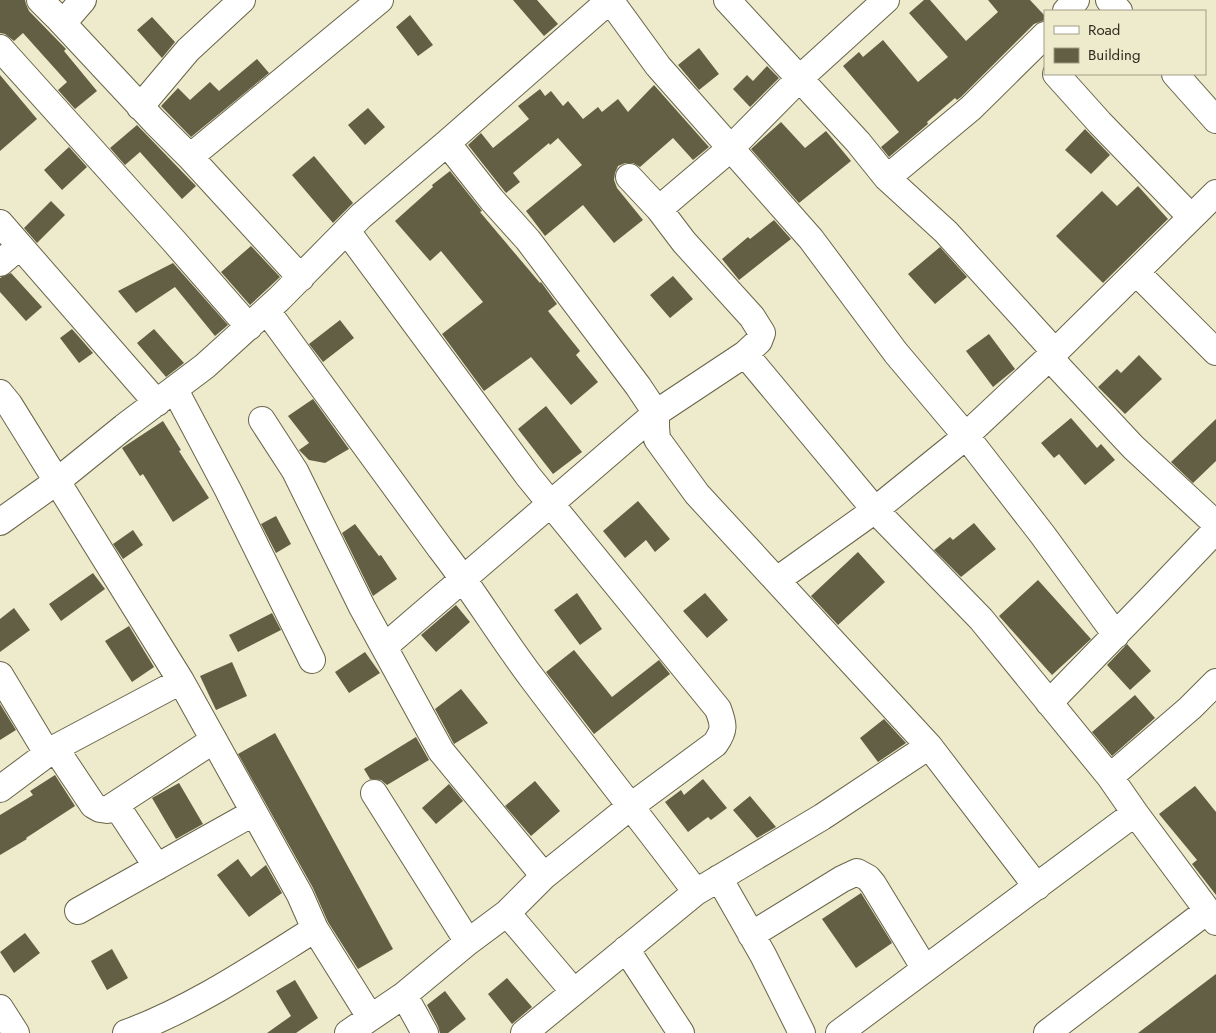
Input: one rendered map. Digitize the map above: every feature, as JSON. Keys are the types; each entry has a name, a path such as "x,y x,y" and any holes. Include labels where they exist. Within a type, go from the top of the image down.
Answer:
{"street":[{"path":"40,0 140,107 190,157 301,278"},
{"path":"63,23 83,0"},
{"path":"140,107 188,50 242,0"},
{"path":"190,157 380,0"},
{"path":"0,522 56,482 124,427 205,366 301,278 361,216 610,0 658,66 811,239 896,353 966,436 1042,534 1116,634"},
{"path":"727,0 858,142 887,178 946,232 1133,447 1216,524"},
{"path":"659,209 731,148 799,79 886,0"},
{"path":"1067,10 1076,0"},
{"path":"1109,0 1118,10"},
{"path":"887,178 1041,47"},
{"path":"0,48 173,240 258,319 464,578 531,677 696,892"},
{"path":"1057,75 1191,218"},
{"path":"1176,75 1216,120"},
{"path":"447,143 492,200 528,240 656,413 657,439 697,494 929,746 1038,887"},
{"path":"384,647 656,413 745,354 759,341 762,333 752,317 684,242 659,209 629,177"},
{"path":"778,580 875,510 966,436 1052,355 1216,193"},
{"path":"0,223 166,397 228,490 312,660"},
{"path":"347,231 528,476 718,709 724,724 721,736 715,744 631,806 544,876 507,913 468,942 404,995 348,1033"},
{"path":"0,263 20,246"},
{"path":"1136,272 1216,352"},
{"path":"745,354 875,510 981,619 1110,777 1211,917 1047,1033"},
{"path":"0,394 181,681 300,896 315,929 370,1017"},
{"path":"262,420 295,471 384,647 441,751 544,876"},
{"path":"1049,703 1216,530"},
{"path":"0,675 51,751 93,805 100,809 107,810 116,805 214,740"},
{"path":"0,790 51,751 181,681"},
{"path":"1110,777 1190,708 1216,682"},
{"path":"531,1031 574,992 696,892 822,817 929,746"},
{"path":"374,793 468,942"},
{"path":"116,805 157,867"},
{"path":"78,911 253,812"},
{"path":"840,1033 1135,813"},
{"path":"751,935 842,879 857,872 868,878 873,884 925,969"},
{"path":"719,878 802,1033"},
{"path":"507,913 574,992"},
{"path":"126,1033 157,1022 204,997 315,929"},
{"path":"626,949 681,1033"},
{"path":"404,995 425,1033"}],"building":[{"path":"0,0 25,0 29,11 66,49 64,51 97,91 75,109 58,90 67,82 23,33 14,41 5,34 0,33"},
{"path":"513,0 537,0 558,24 544,36"},
{"path":"924,0 930,0 966,41 998,12 988,0 1030,0 1044,15 1044,20 1034,24 961,97 957,100 955,98 889,157 881,147 899,132 843,66 859,52 863,57 883,40 918,82 948,57 909,13"},
{"path":"410,15 433,45 418,56 396,27"},
{"path":"152,17 175,42 162,58 137,30"},
{"path":"699,48 719,74 699,90 678,65"},
{"path":"257,59 269,73 191,137 161,106 178,88 190,100 210,82 219,91"},
{"path":"767,66 779,78 750,107 733,89 747,75 753,81"},
{"path":"0,75 37,119 0,151"},
{"path":"654,85 709,147 693,160 673,138 640,167 633,163 625,163 618,166 614,180 617,188 643,220 614,243 583,205 545,236 526,211 582,165 558,138 550,145 549,143 513,173 520,182 506,193 468,145 481,133 493,148 529,119 518,106 540,89 545,96 551,91 563,106 568,101 583,119 598,107 602,112 618,99 628,112"},
{"path":"368,108 385,127 365,145 348,125"},
{"path":"781,122 805,148 826,131 851,161 799,203 751,149"},
{"path":"137,125 196,186 182,199 140,152 125,165 110,148"},
{"path":"1085,129 1110,155 1091,174 1065,150"},
{"path":"69,147 87,167 62,190 44,170"},
{"path":"314,156 353,203 333,223 292,175"},
{"path":"450,171 482,211 480,212 541,282 557,304 548,311 580,351 576,355 598,382 571,405 531,357 484,391 442,334 483,302 441,251 430,261 395,221 433,187 432,185"},
{"path":"1138,186 1168,219 1103,283 1056,236 1102,191 1117,206"},
{"path":"51,201 65,215 37,243 24,228"},
{"path":"774,220 791,239 739,280 722,259 748,237 750,239"},
{"path":"251,246 280,277 250,305 221,272"},
{"path":"940,247 967,277 935,304 908,274"},
{"path":"173,263 228,325 215,336 175,287 136,313 118,291"},
{"path":"11,273 42,307 26,321 0,292 0,278"},
{"path":"673,276 693,299 670,318 650,295"},
{"path":"340,320 354,338 323,362 309,344"},
{"path":"72,329 93,353 79,363 60,338"},
{"path":"154,329 184,363 166,377 137,343"},
{"path":"989,334 1015,369 993,387 966,351"},
{"path":"1139,355 1162,379 1125,414 1098,387 1117,369 1121,373"},
{"path":"313,399 349,449 325,463 309,460 299,450 309,443 288,416"},
{"path":"546,406 582,452 553,474 518,429"},
{"path":"1071,418 1097,448 1101,444 1115,460 1085,485 1059,454 1054,458 1041,443"},
{"path":"1216,419 1216,461 1193,483 1171,462"},
{"path":"163,421 181,450 179,451 209,498 173,522 143,474 140,476 122,448"},
{"path":"638,501 670,539 655,552 646,540 625,558 603,531"},
{"path":"276,516 291,544 276,553 261,524"},
{"path":"974,523 996,549 961,577 934,550 950,537 953,540"},
{"path":"355,524 379,556 381,555 397,579 373,596 342,533"},
{"path":"133,530 143,545 123,559 113,544"},
{"path":"858,552 885,582 838,625 811,596"},
{"path":"93,573 105,589 61,621 49,604"},
{"path":"1038,580 1091,639 1052,675 999,616"},
{"path":"577,593 602,629 580,645 554,610"},
{"path":"705,593 728,620 707,638 683,611"},
{"path":"456,605 470,622 436,652 421,635"},
{"path":"14,608 30,630 0,652 0,619"},
{"path":"272,613 281,630 238,652 229,635"},
{"path":"129,626 154,667 132,682 105,641"},
{"path":"1127,644 1151,671 1130,690 1107,665"},
{"path":"574,650 612,697 659,660 670,674 594,734 546,672"},
{"path":"365,652 380,673 349,693 335,672"},
{"path":"232,662 247,696 216,710 200,676"},
{"path":"461,689 488,723 454,744 435,709"},
{"path":"1135,695 1155,718 1112,756 1092,732"},
{"path":"0,704 16,730 0,740"},
{"path":"884,719 906,743 878,762 860,738"},
{"path":"275,733 393,949 358,969 328,922 313,888 238,754"},
{"path":"416,737 429,760 387,785 381,780 370,779 364,769"},
{"path":"55,775 75,806 0,855 0,815 33,795 30,791"},
{"path":"703,779 727,808 711,820 708,817 688,832 665,802 681,790 684,795"},
{"path":"535,781 560,811 531,836 505,806"},
{"path":"179,783 203,824 176,839 152,798"},
{"path":"449,784 463,801 436,824 422,808"},
{"path":"1195,786 1216,812 1216,895 1192,864 1197,860 1159,814"},
{"path":"750,796 776,827 757,838 733,810"},
{"path":"238,859 251,877 266,865 282,893 249,917 217,875"},
{"path":"861,893 892,943 856,968 822,919"},
{"path":"25,933 40,953 14,973 0,952"},
{"path":"112,949 128,978 107,990 91,961"},
{"path":"1216,974 1216,1033 1138,1033"},
{"path":"507,978 532,1007 512,1024 488,994"},
{"path":"295,980 318,1018 296,1033 267,1033 291,1016 276,991"},
{"path":"445,991 466,1019 448,1033 440,1033 427,1005"}]}
